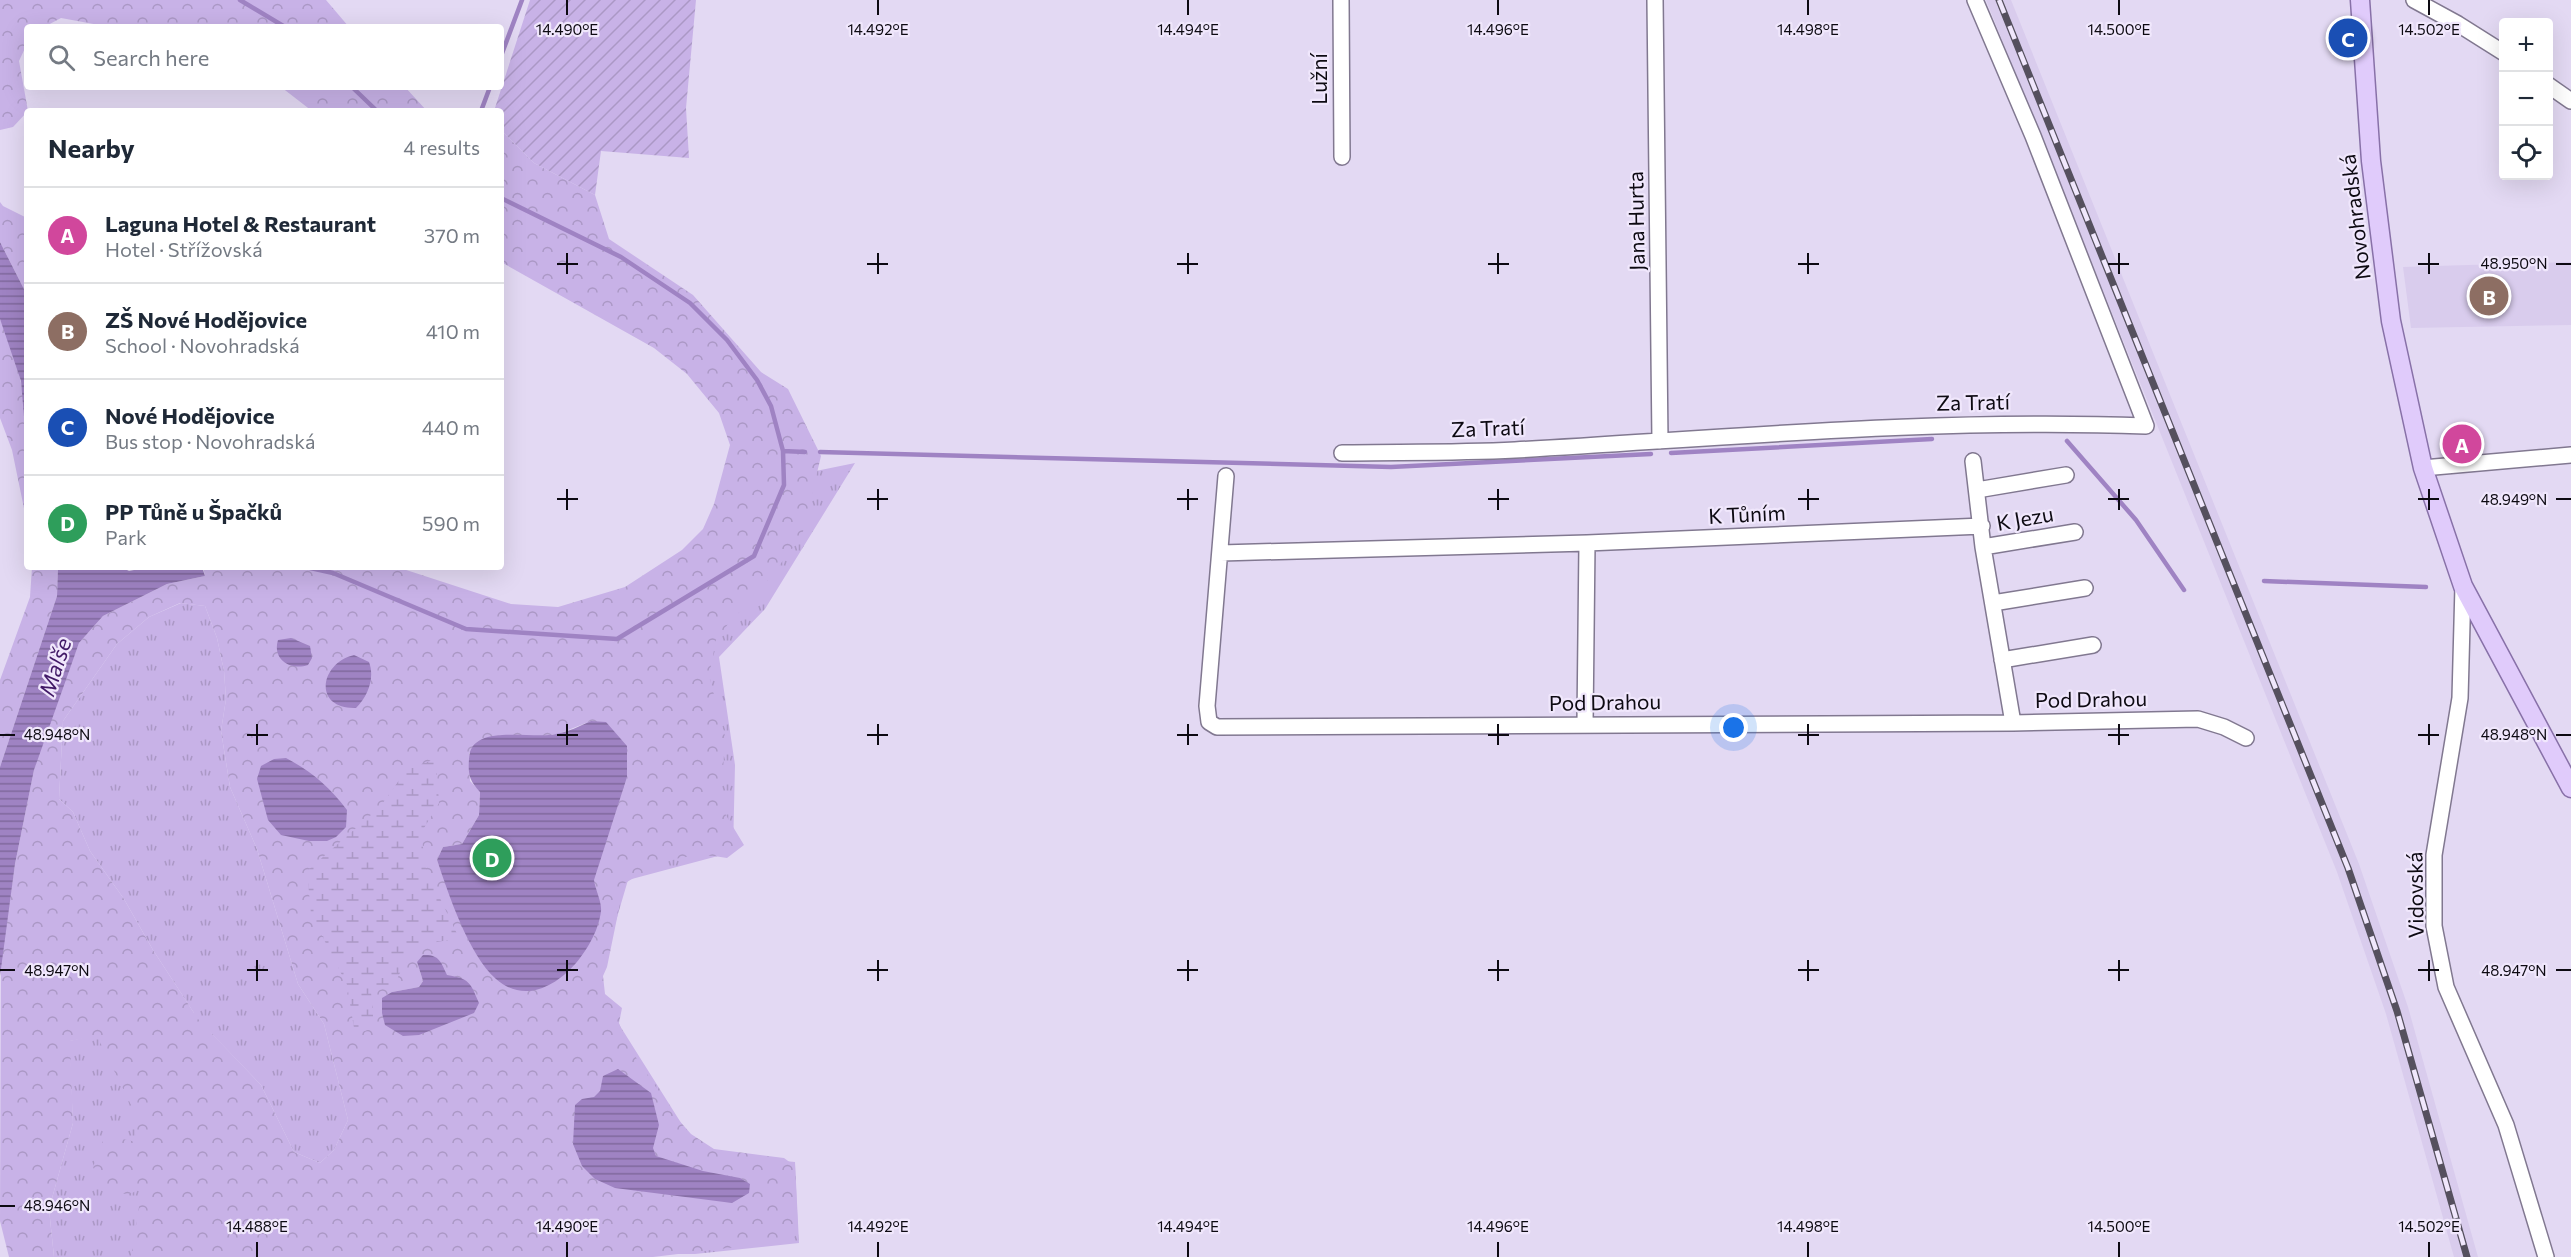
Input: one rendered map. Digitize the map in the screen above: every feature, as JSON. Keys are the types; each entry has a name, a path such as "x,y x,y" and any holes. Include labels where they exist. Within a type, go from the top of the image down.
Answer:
{"main road":[{"name":"Novohradská","path":"2360,0 2371,161 2391,321 2422,468 2463,586 2571,788"}],"street":[{"name":"Lužní","path":"1341,0 1342,157"},
{"name":"Jana Hurta","path":"1655,0 1660,441"},
{"name":"Za Tratí","path":"1342,453 1512,450 1825,429 1928,425 2060,423 2146,426 2054,189 1976,0"},
{"path":"2414,0 2499,50"},
{"path":"2553,88 2571,101"},
{"path":"2422,468 2571,455"},
{"name":"K Jezu","path":"1973,461 1983,547 2013,723"},
{"name":"K Jezu","path":"1977,489 2066,475"},
{"name":"Pod Drahou","path":"1226,476 1207,706 1209,722 1217,727 1585,723 2013,723 2198,719 2224,727 2246,738"},
{"name":"K Tůním","path":"1221,553 1587,543 1982,526"},
{"name":"K Jezu","path":"1983,547 2075,532"},
{"path":"1585,723 1587,543"},
{"name":"Vidovská","path":"2463,586 2460,698 2434,855 2434,926 2446,987 2506,1125 2546,1257"},
{"path":"1993,603 2085,588"},
{"path":"2002,660 2093,645"}],"shaded area":[{"path":"1986,0 2011,0 2359,864 2408,1007 2478,1257 2454,1257 2386,1014 2337,872"},
{"path":"2571,262 2571,325 2411,328 2403,267"}],"green space":[{"path":"0,0 326,0 346,24 94,24 61,18 50,24 24,24 24,50 19,61 27,108 24,108 24,115 13,127 0,130"},
{"path":"530,0 696,0 686,108 689,158 601,151 595,195 534,163 504,133 504,108 495,108 501,90 504,90 504,80"},
{"path":"285,90 408,90 424,108 308,108"},
{"path":"504,133 534,163 595,195 609,239 693,295 761,372 788,389 821,456 802,536 754,598 731,620 716,640 709,676 725,736 721,807 744,845 727,858 699,856 673,860 624,884 607,967 603,976 605,994 622,1008 619,1023 627,1044 676,1117 691,1134 714,1149 784,1158 795,1166 798,1231 793,1239 653,1257 131,1257 142,1188 130,1194 106,1193 93,1167 105,1135 136,1142 134,1111 97,1036 70,1041 73,1123 49,1209 54,1257 9,1257 0,1221 1,961 15,864 34,770 47,726 79,643 103,616 167,584 205,576 204,570 406,570 511,604 558,607 625,587 682,550 703,529 714,504 730,445 719,413 687,374 654,348 504,264","holes":["180,603 205,606 217,638 224,671 226,699 221,731 230,787 257,849 298,984 324,1024 348,1120 334,1150 320,1163 294,1152 261,1085 198,1019 153,950 124,899 90,851 73,812 59,799 63,721 117,644 149,617","591,721 627,777 593,880 601,907 601,916 595,935 565,977 482,963 460,920 437,860 443,847 462,844 479,815 480,791 470,781 469,753 500,735 535,737 558,734","417,962 447,975 403,1036 392,992 419,987 423,981","603,1076 659,1125 653,1148 656,1156 703,1171 740,1178 732,1203 615,1188 573,1144 576,1119 582,1099 594,1097 600,1091"]},
{"path":"0,202 3,206 24,216 24,289 0,242"},
{"path":"0,319 18,367 23,393 24,508 12,450 0,418"},
{"path":"855,463 765,609 719,657 735,765 733,852 628,880 600,975 603,999 700,1153 795,1162 799,1243 695,1254 609,1254 533,1246 522,1257 54,1257 49,1209 73,1123 69,1041 194,1013 153,950 124,899 90,851 73,812 59,799 63,721 117,644 149,617 181,603 205,606 217,638 224,671 226,699 221,731 230,787 257,849 298,984 324,1024 348,1120 334,1150 320,1163 294,1152 261,1085 210,1032 294,1168 333,1168 613,675 806,473"},
{"path":"32,570 58,570 57,596 0,767 0,680 30,597"},
{"path":"436,759 439,803 421,833 426,869 459,938 421,945 403,966 394,986 371,992 374,1028 355,1034 347,985 311,914 307,871 380,807 407,769"}],"water":[{"path":"0,242 24,289 24,416 21,381 0,319"},
{"name":"Malše","path":"58,570 203,570 205,576 167,584 103,616 79,643 34,770 15,864 0,976 0,767 57,596"},
{"path":"291,638 310,646 312,658 308,665 289,665 280,658 278,640"},
{"path":"354,655 369,662 371,668 371,680 367,692 356,708 342,706 332,701 327,694 326,685 328,676 334,667"},
{"path":"591,721 606,722 627,746 627,777 594,880 601,907 597,928 577,962 563,976 547,986 530,991 513,989 496,979 468,940 437,860 443,847 462,844 479,815 480,792 471,780 469,759 472,748 480,740 491,736 556,734"},
{"path":"286,758 319,780 347,810 346,827 336,837 327,841 309,841 281,835 268,820 257,779 261,766 274,759"},
{"path":"423,955 436,957 447,975 465,980 479,1003 474,1013 419,1035 403,1036 385,1025 382,998 392,992 419,987 423,981 417,962"},
{"path":"618,1069 651,1093 659,1125 653,1148 656,1156 703,1171 740,1178 750,1184 749,1193 732,1203 615,1188 595,1179 582,1166 573,1144 575,1105 582,1099 594,1097 600,1091 603,1076"}],"waterway":[{"path":"240,0 280,24"},
{"path":"504,48 522,0"},
{"path":"355,90 374,108"},
{"path":"482,108 489,90"},
{"path":"320,570 333,573 466,629 617,639 754,556 784,485 783,451 771,406 757,380 727,340 690,303 621,257 504,199"},
{"path":"1671,453 1932,439"},
{"path":"2067,441 2136,520 2184,590"},
{"path":"783,451 805,452"},
{"path":"820,452 1391,467 1651,454"},
{"path":"2264,581 2426,587"}],"railway":[{"path":"1999,0 2348,868 2397,1011 2467,1257"}],"place":[{"name":"Nové Hodějovice","path":"2348,38"},
{"name":"ZŠ Nové Hodějovice","path":"2489,296"},
{"name":"Laguna Hotel & Restaurant","path":"2462,444"},
{"name":"PP Tůně u Špačků","path":"492,858"}]}
